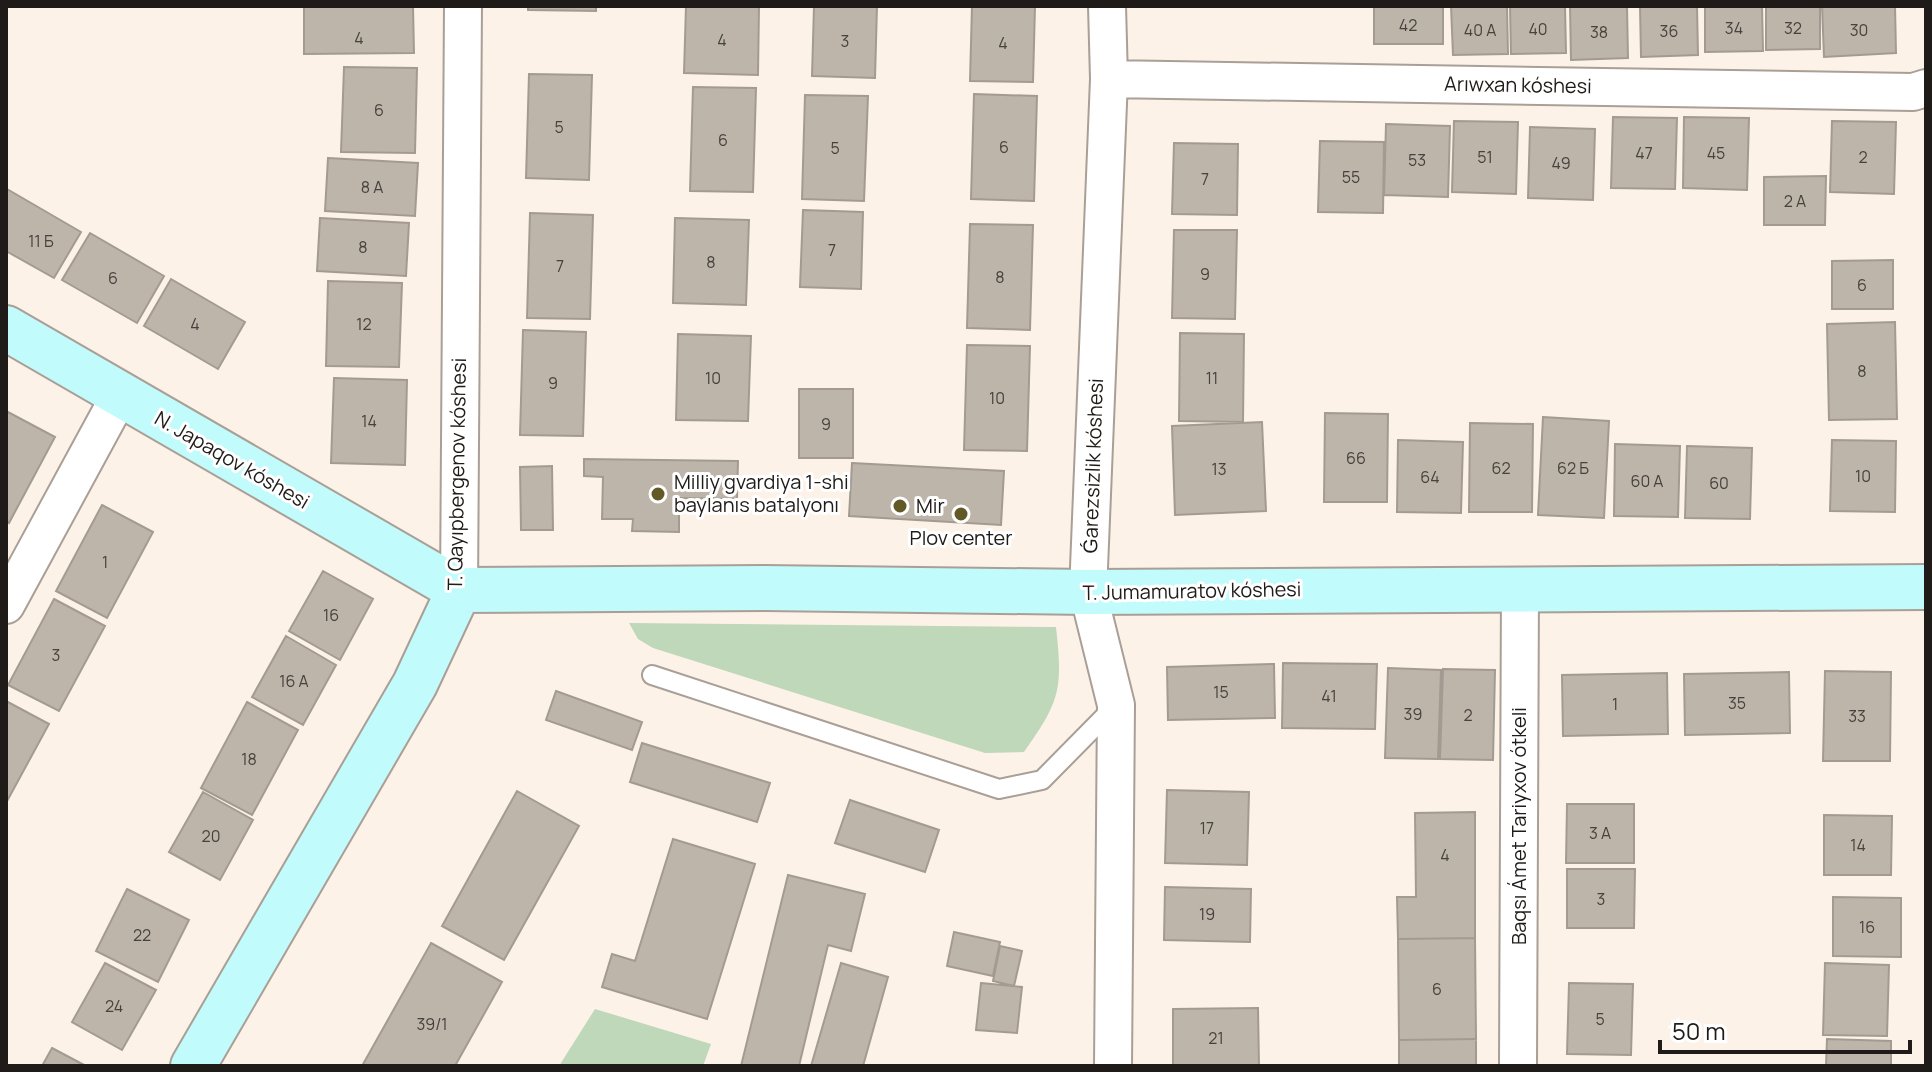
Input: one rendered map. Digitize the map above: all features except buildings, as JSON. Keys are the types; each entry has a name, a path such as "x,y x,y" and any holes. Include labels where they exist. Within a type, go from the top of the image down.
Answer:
{"main road":[{"name":"N. Japaqov kóshesi","path":"6,328 459,590"},
{"name":"T. Jumamuratov kóshesi","path":"459,590 764,588 1088,592 1520,587 1926,587"},
{"name":"T. Qayıpbergenov kóshesi","path":"193,1066 415,684 459,590"}],"street":[{"name":"T. Qayıpbergenov kóshesi","path":"459,590 463,6"},
{"name":"Ǵarezsizlik kóshesi","path":"1107,6 1109,79 1088,592 1116,705 1113,1066"},
{"name":"Arıwxan kóshesi","path":"1109,79 1913,92 1926,88"},
{"path":"6,605 120,395"},
{"name":"Baqsı Ámet Tariyxov ótkeli","path":"1518,1066 1520,587"}],"lane":[{"path":"652,675 999,789 1042,780 1116,705"}],"green space":[{"path":"629,623 1056,627 1058,681 1052,707 1024,752 985,753 653,648 638,639"},
{"path":"595,1009 711,1044 703,1066 559,1066"}],"place":[{"name":"Milliy gvardiya 1-shi baylanıs batalyonı","path":"658,494"},
{"name":"Mir","path":"900,506"},
{"name":"Plov center","path":"961,514"}]}
